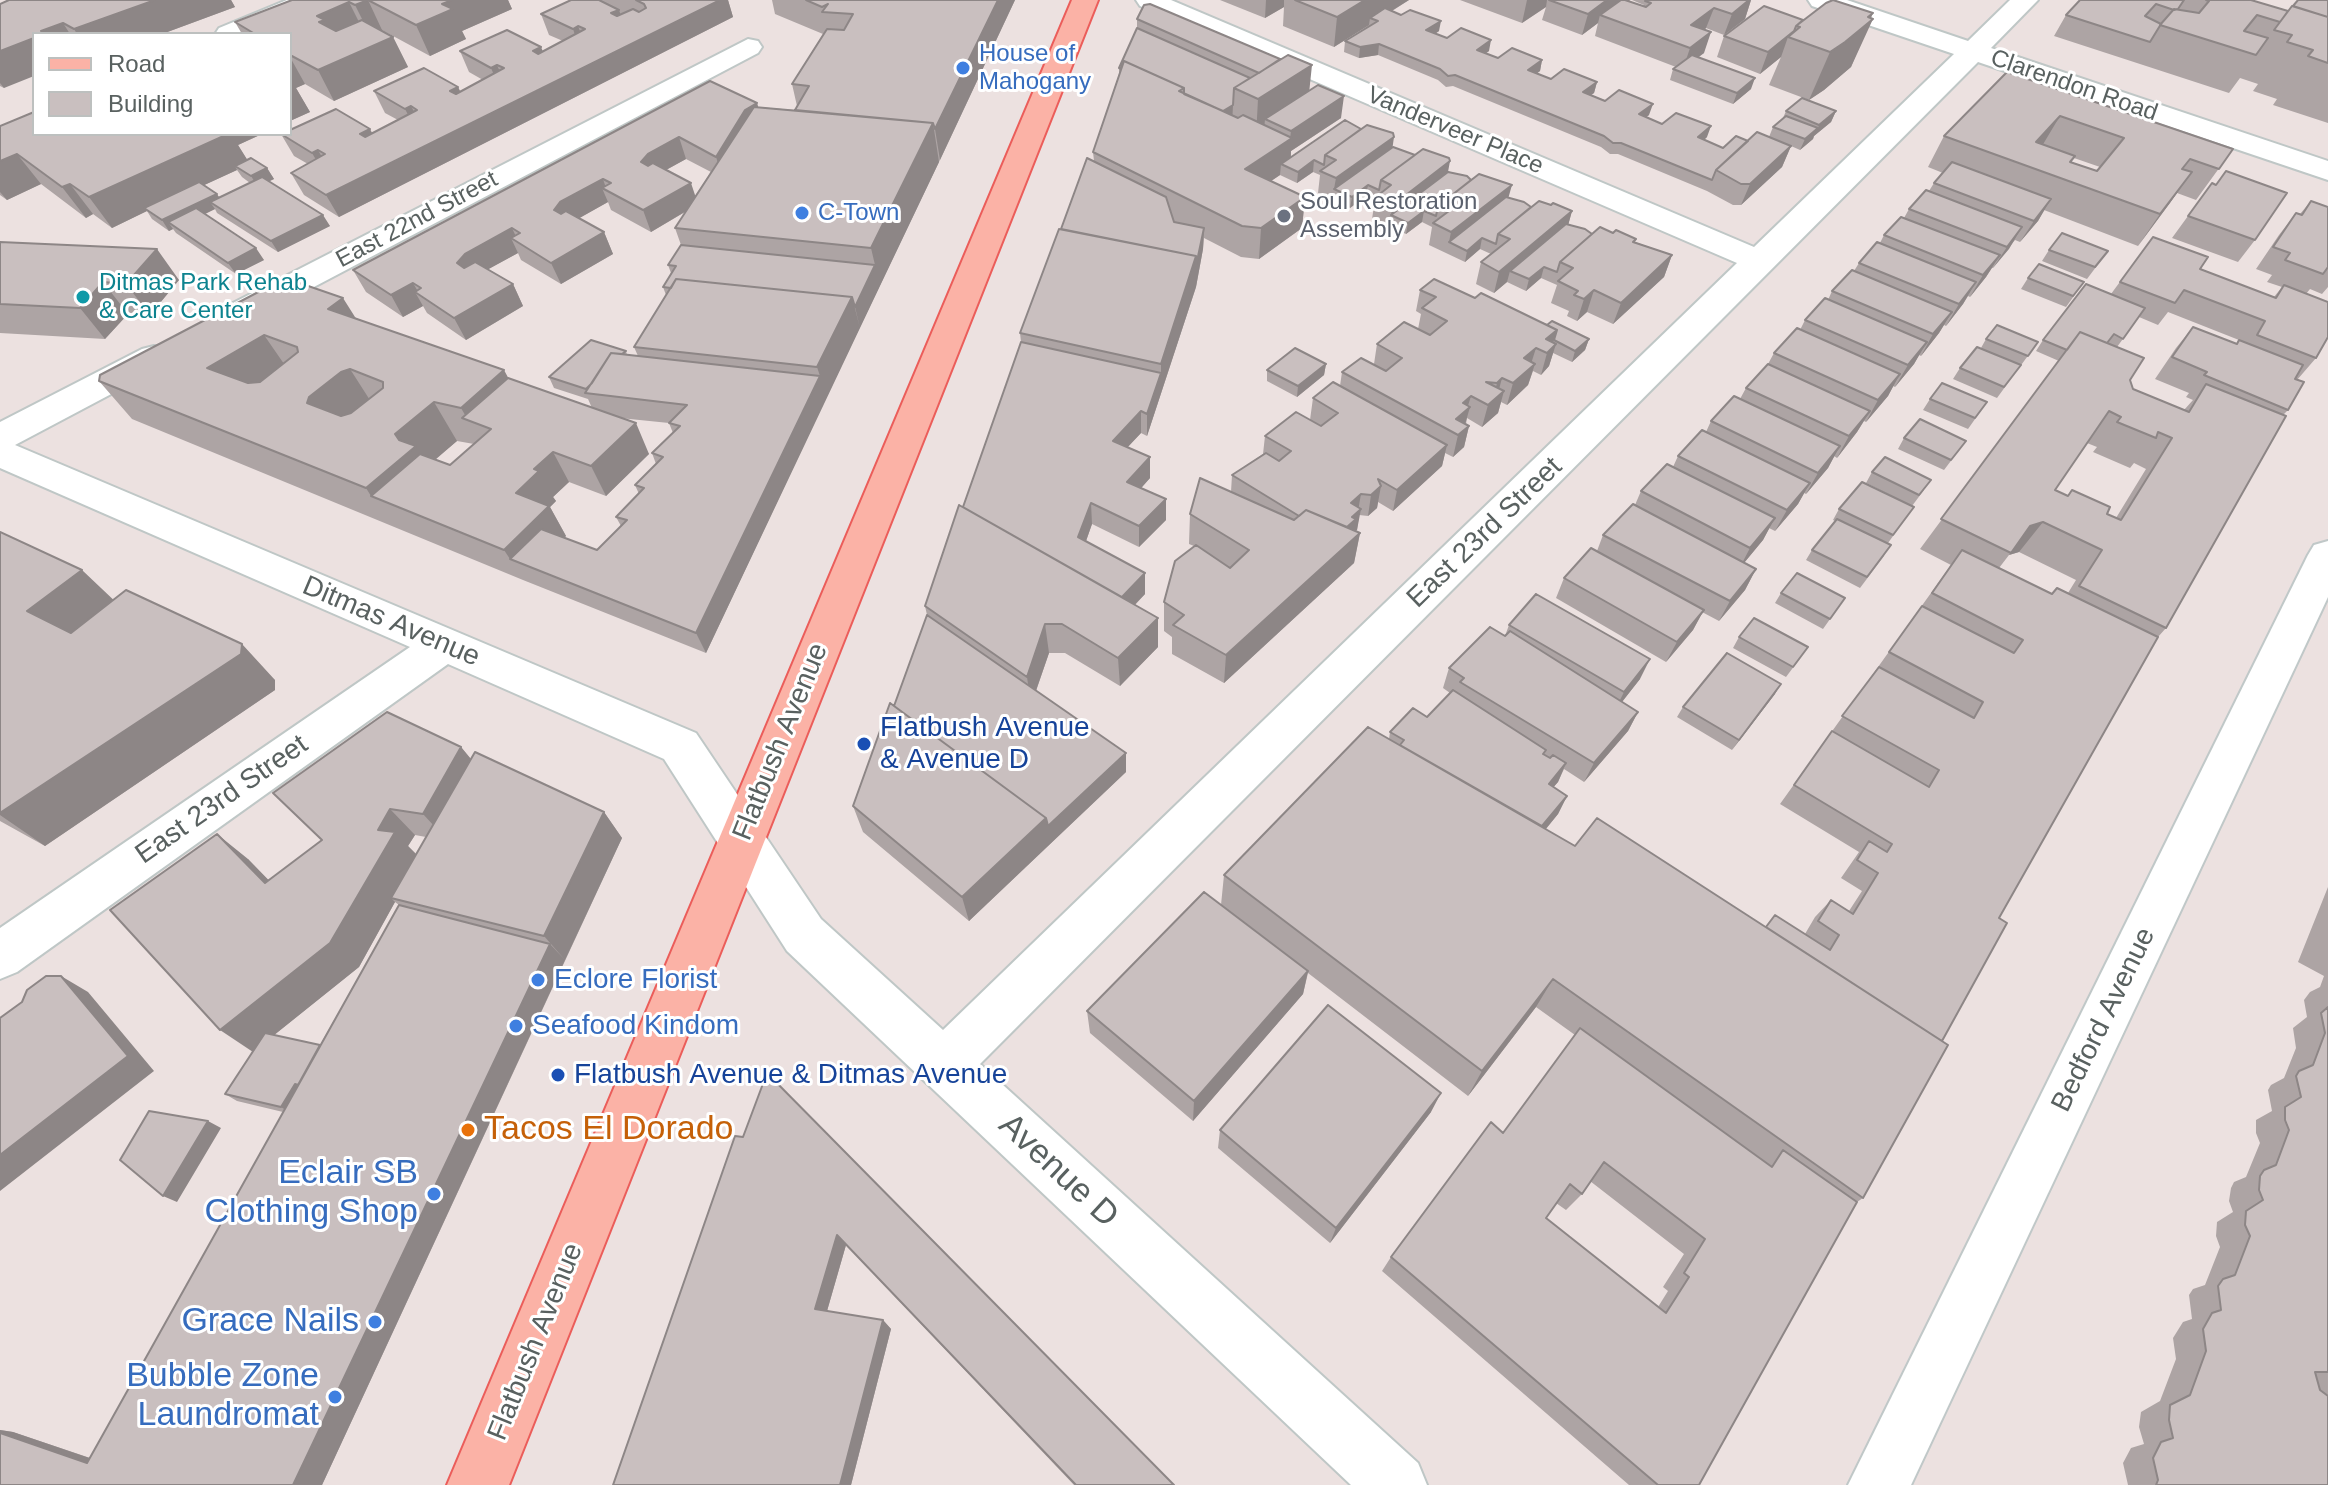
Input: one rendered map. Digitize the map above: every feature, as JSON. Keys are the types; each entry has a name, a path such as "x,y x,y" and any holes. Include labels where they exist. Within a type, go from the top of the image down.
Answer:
{"main road":[{"name":"Flatbush Avenue","path":"478,1485 1085,0"}],"street":[{"path":"233,32 310,0"},
{"name":"Vanderveer Place","path":"1149,0 1761,262"},
{"name":"Clarendon Road","path":"1821,0 2328,171"},
{"name":"East 23rd Street","path":"944,1064 2025,0"},
{"name":"East 22nd Street","path":"217,324 748,47"},
{"path":"0,437 177,345"},
{"name":"Ditmas Avenue","path":"0,453 680,746 742,839"},
{"name":"Bedford Avenue","path":"1879,1485 2328,555"},
{"name":"East 23rd Street","path":"0,956 444,645"},
{"name":"Avenue D","path":"742,839 804,935 1396,1485"}],"building":[{"path":"9,0 155,0 74,29 63,23 43,32 32,32 32,39 0,51 0,4"},
{"path":"292,0 368,0 355,5 349,2 317,16 325,20 319,22 336,31 362,20 393,37 318,70 292,56 292,32 252,32 235,22"},
{"path":"368,0 452,0 442,4 453,9 416,25"},
{"path":"571,0 599,0 619,10 611,13 617,16 633,9 639,12 646,8 636,0 720,0 326,195 291,173 325,154 318,150 312,153 284,136 292,136 292,129 336,109 370,129 360,134 365,137 417,110 411,106 405,109 374,91 424,68 458,87 450,91 456,94 504,68 497,65 491,68 460,51 507,30 541,47 533,51 538,54 585,29 578,26 573,29 541,14"},
{"path":"806,0 998,0 935,129 933,123 795,110 809,86 792,84 827,29 844,30 853,14 822,12 828,4 822,7"},
{"path":"1295,0 1365,0 1337,17"},
{"path":"1549,0 1607,0 1588,14"},
{"path":"1621,0 1646,7 1651,3 1647,0 1749,0 1732,14 1714,8 1691,25 1711,32 1690,48 1600,15"},
{"path":"1833,0 1873,13 1868,17 1873,19 1830,52 1788,37 1800,27 1796,26"},
{"path":"2080,0 2184,0 2174,10 2156,4 2145,16 2161,24 2150,42 2066,15"},
{"path":"2206,0 2251,0 2288,11 2280,22 2257,15 2244,31 2268,38 2256,55 2160,25 2174,9 2199,13 2209,1"},
{"path":"2298,0 2328,0 2328,17 2293,6"},
{"path":"1150,4 1280,59 1259,73 1137,19 1144,5"},
{"path":"1764,6 1803,20 1768,52 1724,36"},
{"path":"2292,6 2328,17 2328,63 2308,56 2313,50 2287,42 2292,35 2274,30"},
{"path":"1385,8 1401,15 1410,10 1441,21 1426,30 1447,38 1461,28 1491,40 1477,50 1498,58 1512,48 1542,60 1528,70 1551,79 1564,69 1597,82 1583,92 1605,101 1619,90 1653,104 1639,114 1662,124 1676,113 1711,126 1698,137 1723,148 1736,136 1748,141 1716,170 1712,180 1621,143 1613,143 1604,136 1455,75 1448,76 1440,69 1379,44 1360,47 1345,41 1378,21 1370,18"},
{"path":"1137,28 1250,78 1234,88 1233,105 1223,111 1184,94 1184,88 1124,61 1121,69 1119,68"},
{"path":"1288,55 1312,65 1258,99 1234,88"},
{"path":"1692,55 1755,78 1737,93 1673,69"},
{"path":"1124,61 1184,88 1179,91 1238,118 1243,115 1292,138 1245,169 1305,197 1261,228 1242,226 1093,152"},
{"path":"2007,72 2233,149 2219,169 2190,159 2182,169 2192,172 2160,214 1944,136","holes":["2060,116 2124,138 2097,171 2070,162 2075,156 2036,142"]},
{"path":"710,81 757,103 745,110 716,157 679,137 648,154 641,162 648,166 653,163 691,183 643,210 602,188 611,183 603,179 560,202 554,210 561,214 566,211 604,232 551,263 511,238 520,233 512,228 465,254 457,263 464,268 475,262 513,284 454,318 415,292 421,288 413,283 391,295 353,270"},
{"path":"1318,85 1344,96 1291,131 1265,119"},
{"path":"1802,98 1836,111 1819,125 1786,111"},
{"path":"754,107 933,123 871,248 675,228"},
{"path":"32,113 32,136 224,136 89,197 70,184 62,187 17,154 0,161 0,126"},
{"path":"1786,116 1818,128 1805,139 1773,127"},
{"path":"1345,120 1361,129 1325,155 1324,165 1314,160 1298,172 1281,164"},
{"path":"1367,125 1393,133 1394,137 1336,178 1320,171 1336,160 1325,155"},
{"path":"1757,132 1791,146 1750,184 1741,184 1716,170"},
{"path":"1393,147 1415,155 1381,180 1379,190 1368,185 1352,197 1334,189"},
{"path":"1423,149 1450,161 1393,205 1376,197 1391,185 1381,180"},
{"path":"251,158 267,168 251,176 235,166"},
{"path":"1087,158 1166,197 1174,222 1204,228 1196,266 1196,256 1061,229"},
{"path":"1952,162 2051,199 2034,221 1934,183"},
{"path":"2226,171 2287,193 2255,240 2188,216 2212,183 2216,185"},
{"path":"1448,172 1467,176 1471,180 1438,206 1436,216 1424,211 1408,223 1391,215"},
{"path":"1479,174 1512,185 1451,232 1433,223 1449,211 1438,206"},
{"path":"262,177 323,215 271,241 210,202"},
{"path":"199,182 217,194 162,220 144,208"},
{"path":"1926,190 2022,227 2007,247 1909,209"},
{"path":"1506,197 1531,207 1498,234 1496,244 1482,238 1467,251 1449,242"},
{"path":"1539,201 1572,211 1499,272 1481,262 1510,239 1498,234"},
{"path":"2311,201 2328,207 2328,267 2323,274 2285,260 2290,253 2273,247 2296,213 2302,215"},
{"path":"196,208 256,248 228,263 168,222"},
{"path":"1901,217 2000,255 1983,275 1884,235"},
{"path":"1566,224 1592,234 1560,262 1557,272 1544,267 1529,279 1510,271"},
{"path":"1600,227 1613,233 1616,230 1636,239 1633,242 1672,255 1621,303 1594,290 1584,299 1574,295 1578,291 1558,281 1573,268 1560,262"},
{"path":"1059,229 1196,256 1161,364 1020,333"},
{"path":"2062,233 2108,251 2095,267 2049,250"},
{"path":"2153,237 2208,257 2200,269 2276,298 2284,285 2328,302 2328,337 2316,358 2257,335 2265,321 2184,290 2175,303 2120,282"},
{"path":"0,242 157,249 126,284 103,282 80,308 0,304"},
{"path":"1877,242 1976,282 1959,304 1859,263"},
{"path":"681,245 875,265 855,307 852,297 676,279 671,288 663,287 676,266 668,265"},
{"path":"2039,264 2084,282 2073,296 2028,278"},
{"path":"1852,270 1952,312 1933,334 1832,291"},
{"path":"285,278 343,298 328,309 504,370 461,408 434,402 395,434 399,440 416,446 366,488 99,381 100,375","holes":["264,335 297,347 298,352 260,382 248,383 207,368","350,369 383,382 383,388 351,413 341,416 307,403 309,397 341,372"]},
{"path":"676,279 852,297 817,367 634,347"},
{"path":"1434,279 1475,298 1481,293 1557,330 1546,339 1556,344 1547,353 1536,348 1524,358 1535,364 1513,383 1502,378 1497,383 1486,382 1504,391 1488,405 1471,396 1463,403 1470,407 1456,419 1469,426 1458,435 1342,372 1361,358 1386,371 1402,358 1377,344 1404,322 1430,335 1447,321 1422,308 1436,297 1420,290"},
{"path":"2086,284 2145,308 2123,339 2114,334 2107,343 2080,332 2067,350 2043,340"},
{"path":"1825,298 1927,342 1908,365 1805,320"},
{"path":"1552,321 1589,339 1575,351 1554,340 1557,330 1547,325"},
{"path":"1997,325 2038,342 2028,356 1986,339"},
{"path":"2193,327 2237,344 2239,340 2303,365 2295,379 2304,382 2288,410 2204,375 2207,372 2172,357"},
{"path":"1797,328 1900,374 1878,400 1774,353"},
{"path":"2080,332 2144,358 2130,380 2133,389 2189,412 2206,384 2286,416 2166,628 2079,586 2102,550 2043,522 2030,526 2011,553 1941,519","holes":["2109,411 2121,417 2117,422 2156,438 2158,432 2172,438 2121,520 2107,514 2110,507 2072,490 2068,496 2055,490"]},
{"path":"591,340 626,351 622,354 611,353 586,389 549,377"},
{"path":"1021,342 1161,373 1147,414 1141,411 1113,441 1150,457 1127,482 1166,499 1139,526 1091,503 1078,537 1145,573 1122,597 963,507"},
{"path":"1977,347 2021,365 2004,387 1960,368"},
{"path":"1295,348 1326,364 1298,386 1267,370"},
{"path":"611,353 820,376 696,633 510,559 541,529 597,550 627,520 616,517 644,488 635,485 663,457 652,453 680,426 669,423 687,405 585,393"},
{"path":"1768,364 1870,411 1849,436 1746,388"},
{"path":"508,378 636,423 591,466 553,452 534,469 539,471 516,493 549,506 504,550 371,496 420,454 450,465 491,429 462,418"},
{"path":"1333,382 1447,445 1397,490 1378,479 1381,486 1371,495 1361,494 1351,503 1361,509 1347,527 1306,510 1299,516 1232,475 1266,453 1279,461 1291,451 1265,436 1296,412 1321,426 1338,413 1313,398"},
{"path":"1942,383 1987,402 1975,418 1930,399"},
{"path":"1734,396 1840,446 1818,473 1711,421"},
{"path":"1920,419 1966,441 1951,460 1904,438"},
{"path":"1702,430 1810,483 1787,510 1678,456"},
{"path":"1885,457 1931,480 1919,495 1872,472"},
{"path":"1667,464 1775,518 1750,548 1641,491"},
{"path":"1200,478 1294,520 1306,510 1360,533 1226,655 1173,625 1184,615 1164,602 1175,561 1196,545 1230,568 1249,550 1190,514"},
{"path":"1862,482 1914,507 1893,535 1839,509"},
{"path":"1633,504 1756,569 1730,601 1603,535"},
{"path":"959,505 1158,618 1118,658 1062,624 1045,624 1027,677 925,606"},
{"path":"1837,519 1891,545 1867,577 1812,550"},
{"path":"0,532 82,570 27,611 71,633 126,590 242,644 241,654 0,813"},
{"path":"1591,548 1704,610 1677,642 1564,578"},
{"path":"1962,550 2052,594 2057,588 2158,637 1999,918 2007,923 1942,1041 1766,927 1775,915 1830,950 1839,935 1818,921 1831,900 1853,914 1878,873 1857,860 1869,841 1887,852 1892,844 1794,785 1832,731 1929,787 1939,770 1842,716 1879,667 1974,718 1983,702 1889,652 1922,606 2014,653 2023,640 1932,593"},
{"path":"1797,573 1845,598 1830,619 1781,593"},
{"path":"1536,594 1650,659 1624,692 1509,625"},
{"path":"927,615 1126,753 1048,826 1046,818 894,706"},
{"path":"1754,618 1808,647 1793,667 1739,637"},
{"path":"1490,627 1505,636 1510,631 1638,712 1594,763 1460,682 1464,678 1449,668"},
{"path":"1727,653 1781,684 1739,740 1683,707"},
{"path":"1453,690 1546,750 1543,754 1550,758 1553,755 1566,763 1549,784 1567,796 1542,826 1400,745 1404,740 1390,732 1413,708 1427,717"},
{"path":"890,703 1046,818 962,897 853,806"},
{"path":"387,712 461,747 423,814 390,809 378,830 395,832 330,943 220,1030 110,910 217,834 265,883 322,840 273,793"},
{"path":"1368,727 1575,846 1597,818 1948,1045 1863,1198 1553,979 1482,1071 1224,875"},
{"path":"475,752 604,812 544,936 391,898"},
{"path":"1204,892 1308,971 1194,1101 1087,1011"},
{"path":"399,905 550,944 293,1485 0,1485 0,1433 87,1463"},
{"path":"46,976 61,976 128,1056 0,1155 0,1018 22,1002 27,990"},
{"path":"1328,1005 1441,1093 1336,1228 1220,1130"},
{"path":"2328,1007 2328,1372 2315,1372 2320,1390 2328,1396 2328,1485 2156,1485 2158,1480 2153,1458 2161,1442 2173,1438 2170,1405 2190,1395 2206,1351 2203,1329 2212,1313 2221,1310 2218,1286 2223,1279 2235,1275 2250,1236 2245,1225 2246,1211 2263,1200 2259,1190 2260,1176 2264,1170 2276,1165 2289,1130 2285,1107 2301,1097 2296,1076 2299,1071 2313,1065 2325,1033 2321,1013"},
{"path":"1580,1028 1772,1167 1783,1150 1857,1202 1699,1485 1658,1485 1391,1257 1491,1122 1503,1133","holes":["1604,1162 1705,1239 1684,1273 1689,1277 1666,1313 1546,1218 1570,1184 1582,1194"]},
{"path":"265,1033 320,1045 298,1085 295,1084 281,1107 225,1094"},
{"path":"767,1073 1174,1485 1076,1485 837,1235 815,1309 883,1320 840,1485 613,1485 735,1136 743,1137"},
{"path":"149,1111 208,1121 163,1196 120,1160"}],"place":[{"name":"House of Mahogany","path":"963,68"},
{"name":"C-Town","path":"802,213"},
{"name":"Soul Restoration Assembly","path":"1284,216"},
{"name":"Ditmas Park Rehab & Care Center","path":"83,297"},
{"name":"Flatbush Avenue & Avenue D","path":"864,744"},
{"name":"Eclore Florist","path":"538,980"},
{"name":"Seafood Kindom","path":"516,1026"},
{"name":"Flatbush Avenue & Ditmas Avenue","path":"558,1075"},
{"name":"Tacos El Dorado","path":"468,1130"},
{"name":"Eclair SB Clothing Shop","path":"434,1194"},
{"name":"Grace Nails","path":"375,1322"},
{"name":"Bubble Zone Laundromat","path":"335,1397"}]}
